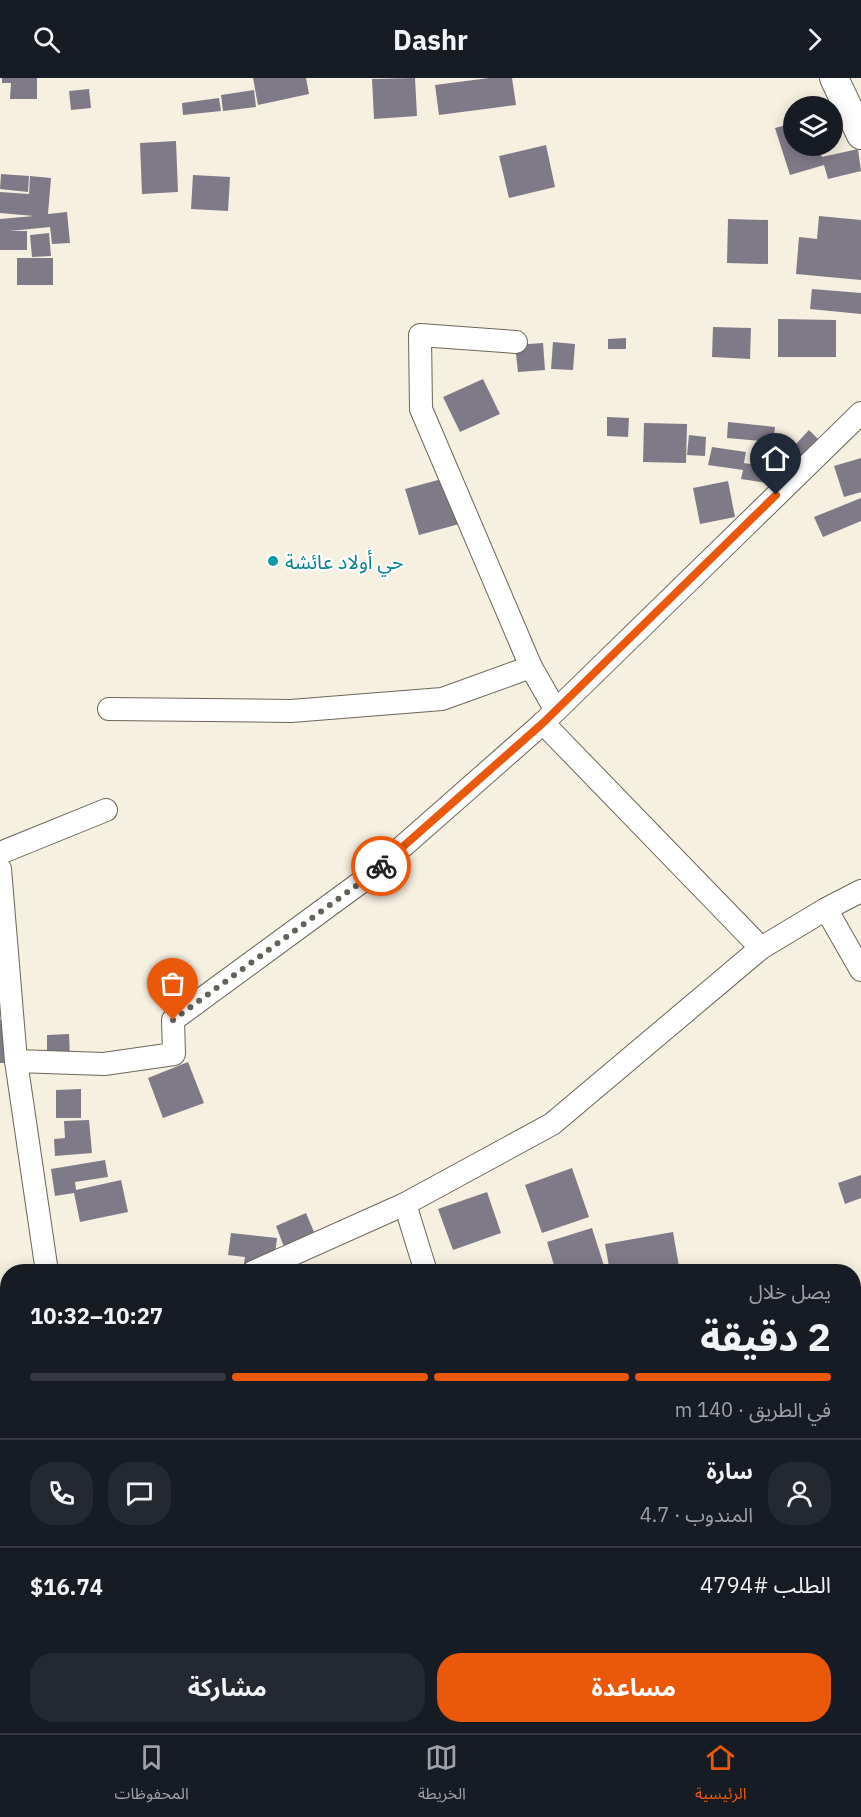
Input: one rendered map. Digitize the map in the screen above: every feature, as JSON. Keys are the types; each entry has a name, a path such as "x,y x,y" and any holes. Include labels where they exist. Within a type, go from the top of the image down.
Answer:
{"street":[{"path":"834,78 861,135"},
{"path":"516,342 420,335 421,409 531,667 549,716 761,948"},
{"path":"16,1061 104,1064 174,1054 173,1020 368,877 549,716 861,413"},
{"path":"109,709 291,711 442,699 531,667"},
{"path":"0,853 106,810"},
{"path":"0,869 16,1061 46,1264"},
{"path":"271,1264 405,1203 552,1124 761,948 861,891"},
{"path":"826,909 861,970"},
{"path":"405,1203 424,1264"}],"building":[{"path":"2,78 37,78 37,99 10,99 11,83 2,83"},
{"path":"253,78 306,78 309,94 258,105"},
{"path":"415,78 417,116 374,119 372,79"},
{"path":"489,78 512,78 516,105 439,115 435,85"},
{"path":"89,89 91,108 71,110 69,91"},
{"path":"254,90 256,107 223,111 221,95"},
{"path":"219,98 221,111 183,115 182,103"},
{"path":"783,126 783,153 775,128"},
{"path":"176,141 178,192 142,194 140,143"},
{"path":"546,145 555,187 509,198 499,156"},
{"path":"858,149 861,171 828,179 824,165 790,175 784,156 843,156 843,152"},
{"path":"1,174 29,176 28,192 0,189"},
{"path":"193,175 230,177 228,211 191,209"},
{"path":"30,176 51,178 48,214 67,212 70,243 52,244 50,227 10,231 27,231 27,250 0,250 0,219 34,216 0,213 0,192 29,194"},
{"path":"819,216 861,220 861,280 796,274 799,237 817,239"},
{"path":"728,219 768,220 768,264 727,263"},
{"path":"49,233 51,256 32,257 30,235"},
{"path":"17,258 53,258 53,285 17,285"},
{"path":"812,289 861,293 861,314 810,309"},
{"path":"778,319 836,320 836,357 778,357"},
{"path":"713,327 751,328 750,359 712,357"},
{"path":"626,338 626,349 608,349 608,339"},
{"path":"553,342 575,344 573,370 551,369"},
{"path":"543,343 545,370 518,372 515,345"},
{"path":"483,379 500,414 460,432 443,397"},
{"path":"607,417 629,418 628,437 607,436"},
{"path":"728,422 775,427 773,442 727,438"},
{"path":"644,423 687,424 686,463 643,462"},
{"path":"809,430 821,442 793,472 781,460"},
{"path":"689,435 706,437 705,456 687,455"},
{"path":"712,447 746,452 744,463 770,467 767,483 741,479 743,470 708,465"},
{"path":"861,458 861,492 844,497 834,466"},
{"path":"449,477 463,523 419,535 405,489"},
{"path":"728,481 735,517 700,524 693,488"},
{"path":"861,498 861,521 823,537 814,517"},
{"path":"0,1020 11,1020 13,1063 0,1063"},
{"path":"69,1034 70,1057 47,1058 47,1035"},
{"path":"188,1062 204,1103 163,1118 148,1078"},
{"path":"81,1089 81,1118 56,1118 56,1090"},
{"path":"89,1120 92,1153 55,1156 54,1139 65,1138 64,1121"},
{"path":"105,1160 108,1177 75,1182 76,1190 121,1180 128,1212 80,1222 74,1193 55,1196 51,1169"},
{"path":"572,1168 589,1217 542,1233 525,1185"},
{"path":"861,1175 861,1198 845,1204 838,1183"},
{"path":"487,1192 501,1233 453,1250 438,1209"},
{"path":"306,1213 319,1244 288,1257 276,1226"},
{"path":"592,1228 603,1264 554,1264 547,1242"},
{"path":"673,1232 679,1264 609,1264 605,1244"},
{"path":"231,1233 277,1238 274,1264 244,1264 245,1257 228,1255"}],"way so far":[{"path":"173,1020 381,866"}],"place":[{"name":"حي أولاد عائشة","path":"273,561"}],"route":[{"path":"381,866 543,723 776,495"}]}
